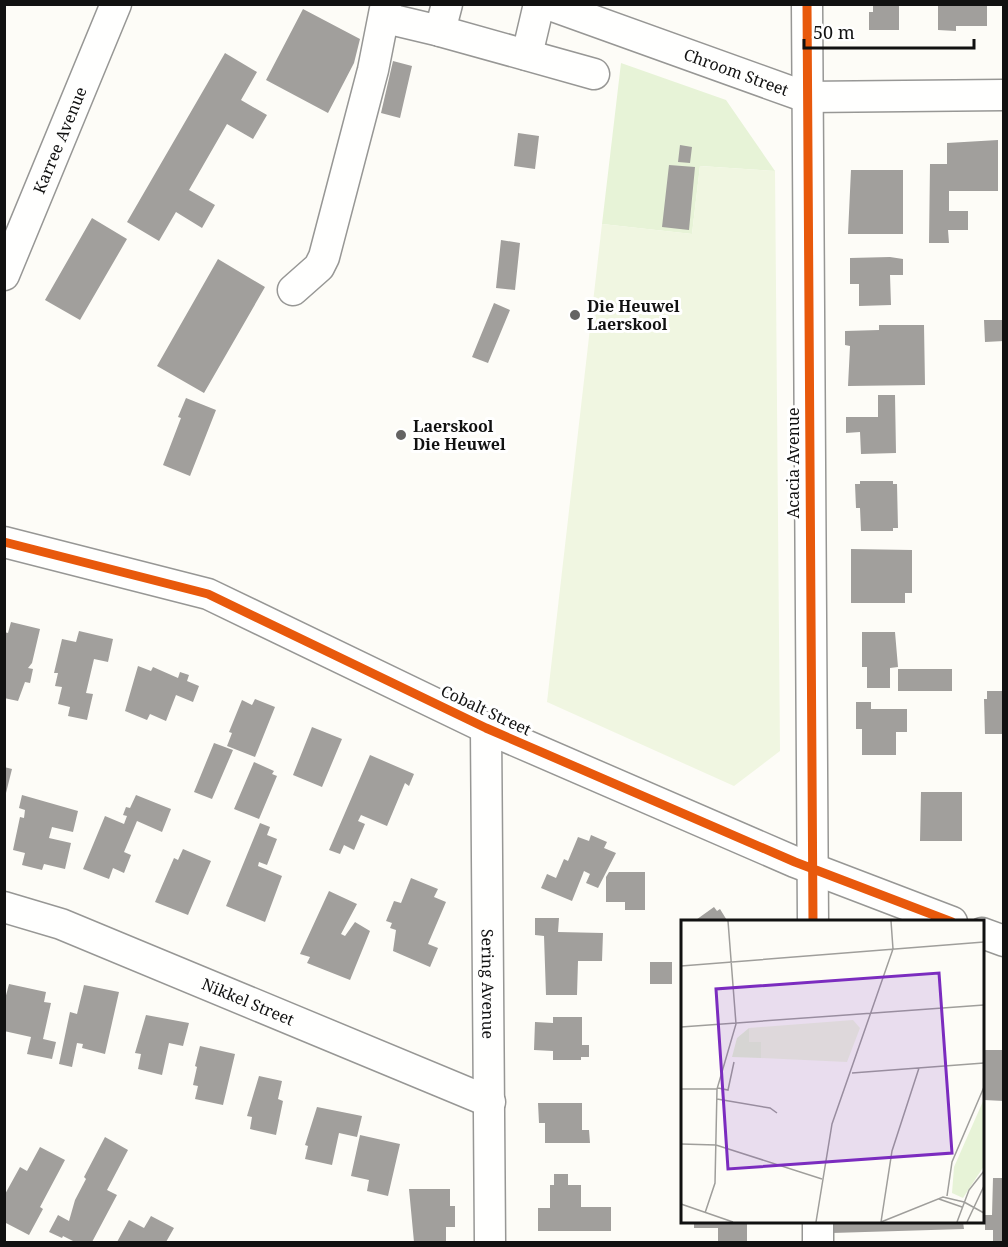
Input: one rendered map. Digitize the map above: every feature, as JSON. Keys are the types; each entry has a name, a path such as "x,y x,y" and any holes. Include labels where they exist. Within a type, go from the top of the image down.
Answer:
{"street":[{"name":"Karree Avenue","path":"4,275 116,4"},
{"path":"527,55 539,4"},
{"name":"Chroom Street","path":"547,4 806,96 1004,95"},
{"name":"Acacia Avenue","path":"807,4 813,920"},
{"path":"293,290 319,267 324,257 373,70 392,13 443,18 527,55 594,74"},
{"name":"Cobalt Street","path":"4,542 208,594 486,728 813,869 949,920"},
{"name":"Sering Avenue","path":"486,728 490,1242"},
{"name":"Nikkel Street","path":"4,907 62,924 490,1102"},
{"path":"984,934 1004,941"},
{"path":"818,1223 818,1242"}],"green space":[{"path":"621,63 726,100 775,171 700,166 692,234 602,224"},
{"path":"700,166 775,171 780,751 734,786 547,702 602,224 692,234"}],"building":[{"path":"873,4 899,4 899,30 869,30 869,12 873,12"},
{"path":"938,4 987,4 987,26 956,26 956,31 938,30"},
{"path":"303,9 360,39 354,63 328,113 266,80"},
{"path":"225,53 257,72 241,100 267,115 253,139 227,124 189,190 215,205 202,228 176,212 159,241 127,222"},
{"path":"393,61 412,66 400,118 381,113"},
{"path":"518,133 539,136 535,169 514,166"},
{"path":"998,140 998,191 949,191 949,211 968,211 968,230 948,230 949,243 929,243 930,164 947,164 947,143"},
{"path":"680,145 692,147 690,163 678,162"},
{"path":"669,165 695,167 689,230 662,227"},
{"path":"851,170 903,170 903,234 848,234"},
{"path":"92,218 127,239 80,320 45,300"},
{"path":"501,240 520,243 515,290 496,288"},
{"path":"850,258 903,259 903,275 890,275 891,305 859,306 859,284 850,284"},
{"path":"218,259 265,287 204,393 157,366"},
{"path":"494,303 510,310 488,363 472,357"},
{"path":"984,320 1004,320 1004,341 985,342"},
{"path":"879,325 924,325 925,385 848,386 850,346 845,345 845,331 879,330"},
{"path":"878,395 895,395 896,453 861,454 860,432 846,433 846,417 878,417"},
{"path":"186,398 216,410 190,476 163,465"},
{"path":"860,481 893,481 893,484 897,484 898,528 893,528 893,531 861,531 860,508 856,508 855,484 860,484"},
{"path":"851,549 912,550 912,593 905,593 905,603 851,603"},
{"path":"11,622 40,629 32,663 28,668 33,669 30,683 25,682 18,701 4,698 4,632 8,633"},
{"path":"79,631 113,639 108,662 94,659 86,693 93,694 87,720 68,716 70,707 58,704 62,687 55,686 58,673 54,673 62,639 76,642"},
{"path":"862,632 895,632 898,667 890,668 890,688 867,688 867,667 862,667"},
{"path":"138,666 151,671 153,667 178,678 180,672 189,675 187,681 199,686 193,702 176,695 166,721 150,714 147,720 125,711"},
{"path":"898,669 952,669 952,691 898,691"},
{"path":"987,691 1004,691 1004,734 985,734 984,699 987,699"},
{"path":"255,699 275,707 255,757 227,746 232,733 229,732 242,700 252,705"},
{"path":"856,702 871,702 871,709 907,709 907,732 896,732 896,755 862,755 862,729 856,729"},
{"path":"312,727 342,739 322,787 293,775"},
{"path":"214,743 233,750 212,799 194,792"},
{"path":"370,755 414,774 409,786 405,783 387,826 361,815 358,821 365,824 354,850 344,845 340,854 329,850"},
{"path":"254,762 274,771 272,774 277,776 259,819 234,809"},
{"path":"4,767 12,769 5,797 4,797"},
{"path":"921,792 962,792 962,841 920,841"},
{"path":"22,795 78,811 73,832 52,827 49,838 71,843 65,869 44,864 42,870 22,865 25,853 13,850 20,817 24,818 25,810 19,808"},
{"path":"136,795 171,809 162,832 137,821 124,852 131,855 124,873 113,868 109,879 83,869 105,816 124,824 127,816 123,815 126,807 130,808"},
{"path":"260,823 270,827 267,835 277,839 267,865 259,862 258,866 282,876 265,922 226,906"},
{"path":"591,835 607,842 604,848 616,853 598,888 586,883 590,874 584,871 572,901 541,888 547,874 556,878 564,859 568,861 578,837 589,841"},
{"path":"183,849 211,861 188,915 155,902 174,858 178,860"},
{"path":"609,872 645,872 645,910 625,910 625,902 606,902 606,877"},
{"path":"411,878 438,889 434,897 446,902 428,944 438,948 430,967 393,951 396,930 390,928 392,923 386,921 394,901 401,903"},
{"path":"329,891 357,904 341,934 345,936 355,922 370,931 350,980 307,963 310,957 300,954"},
{"path":"714,907 717,911 720,909 727,920 696,920"},
{"path":"535,918 559,918 558,932 603,933 602,961 578,961 577,995 546,995 544,936 535,935"},
{"path":"650,962 672,962 672,984 650,984"},
{"path":"9,984 46,992 44,1002 51,1003 43,1039 56,1042 52,1059 27,1054 31,1037 4,1031 4,1003"},
{"path":"84,985 119,992 105,1054 82,1048 83,1044 77,1043 72,1067 59,1064 70,1012 77,1014"},
{"path":"146,1015 189,1023 183,1046 169,1043 162,1075 138,1069 141,1054 135,1053"},
{"path":"553,1017 582,1017 582,1045 589,1045 589,1057 581,1057 581,1060 553,1060 553,1051 534,1050 535,1022 553,1023"},
{"path":"200,1046 235,1054 223,1105 195,1099 198,1086 193,1085"},
{"path":"984,1050 1004,1050 1004,1101 984,1100"},
{"path":"259,1076 282,1081 278,1099 283,1101 276,1135 250,1129 252,1117 247,1116"},
{"path":"538,1103 582,1103 582,1130 589,1130 590,1143 545,1143 545,1123 539,1123"},
{"path":"317,1107 362,1116 357,1137 339,1133 332,1165 305,1159 308,1146 305,1145"},
{"path":"360,1135 400,1144 388,1196 367,1191 369,1180 351,1176"},
{"path":"105,1137 128,1150 107,1190 117,1195 92,1242 75,1242 49,1232 58,1215 69,1221 75,1200 86,1179 84,1177"},
{"path":"40,1147 65,1160 40,1207 43,1209 29,1235 4,1222 4,1196 20,1167 27,1171"},
{"path":"554,1174 568,1174 568,1185 581,1185 581,1207 611,1207 611,1231 538,1231 538,1208 550,1208 550,1185 554,1185"},
{"path":"993,1178 1004,1178 1004,1242 993,1242 993,1230 985,1230 985,1215 992,1215"},
{"path":"409,1189 450,1189 450,1206 455,1206 455,1227 446,1227 446,1242 414,1242"},
{"path":"151,1216 174,1228 166,1242 117,1242 129,1220 144,1228"},
{"path":"694,1223 747,1223 747,1242 718,1242 718,1228 694,1228"},
{"path":"831,1223 963,1223 964,1229 832,1233"}],"cycle path":[{"path":"807,4 813,920"},
{"path":"4,542 208,594 486,728 795,862 947,920"}],"place":[{"name":"Die Heuwel Laerskool","path":"575,315"},
{"name":"Laerskool Die Heuwel","path":"401,435"}]}
